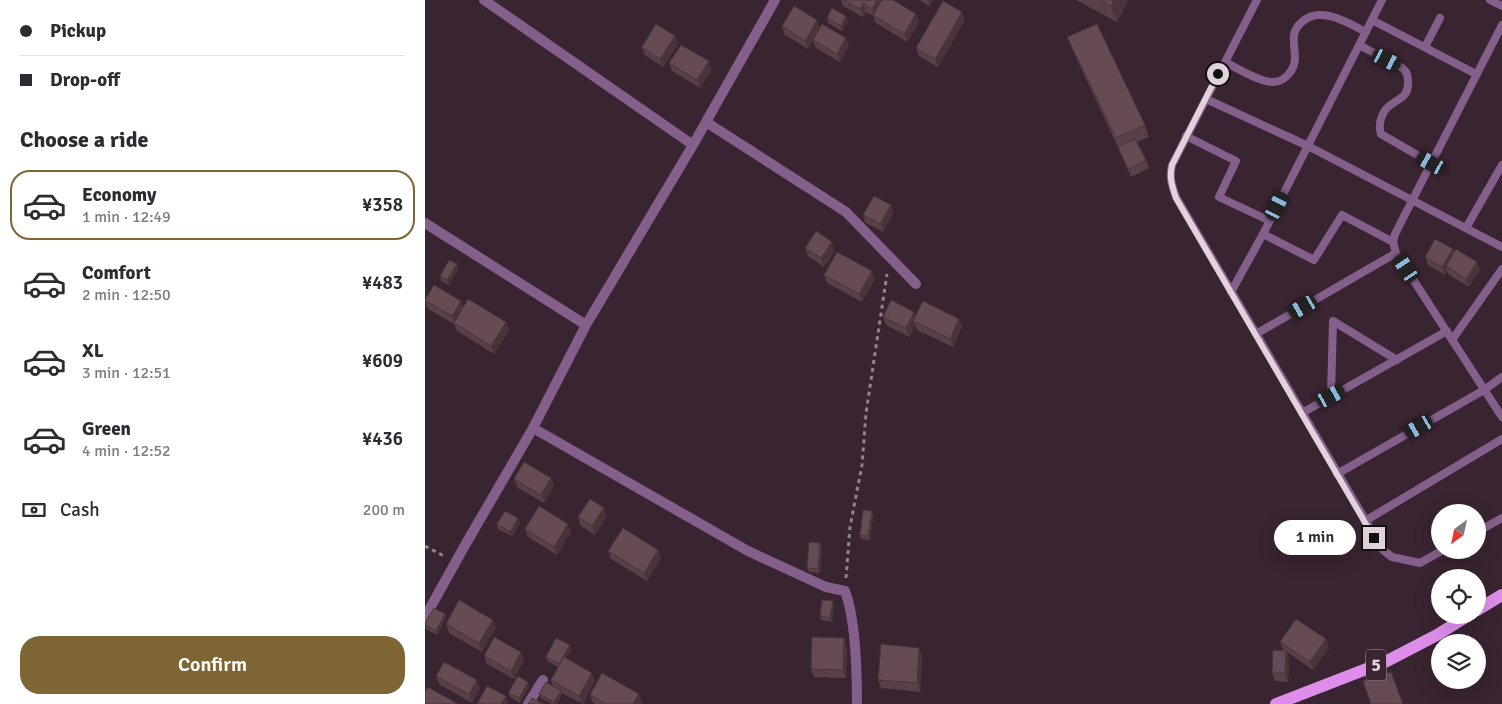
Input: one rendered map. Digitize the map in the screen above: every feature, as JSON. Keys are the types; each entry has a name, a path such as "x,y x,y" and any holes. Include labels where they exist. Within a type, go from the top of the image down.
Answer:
{"main road":[{"path":"1486,605 1502,595"},
{"name":"5","path":"1277,704 1387,661 1455,624"}],"street":[{"path":"484,0 693,144"},
{"path":"425,617 533,428 586,325 706,122 775,0"},
{"path":"706,122 847,212 916,284"},
{"path":"425,223 586,325"},
{"path":"533,428 748,551 826,587 845,591 850,604 857,675 857,704"},
{"path":"528,704 543,680"}],"lane":[{"path":"1257,0 1172,165 1170,172 1171,185 1176,198 1383,550 1392,557 1420,562 1431,556"},
{"path":"1490,0 1502,6"},
{"path":"1231,292 1270,221 1380,1"},
{"path":"1225,62 1262,80 1275,82 1283,79 1293,67 1295,59 1293,35 1297,26 1310,16 1322,15 1339,19 1366,32"},
{"path":"1425,47 1440,18"},
{"path":"1372,20 1476,74"},
{"path":"1502,25 1412,200 1393,242 1396,253 1502,416"},
{"path":"1359,45 1401,67 1406,71 1408,78 1407,90 1403,96 1387,107 1384,112 1379,126 1381,134 1431,163"},
{"path":"1206,98 1308,146 1502,247"},
{"path":"1187,136 1236,161 1219,196 1270,221"},
{"path":"1466,228 1502,165"},
{"path":"1263,234 1314,260 1342,215 1393,242"},
{"path":"1256,334 1396,253"},
{"path":"1452,340 1502,269"},
{"path":"1331,396 1333,321 1397,360"},
{"path":"1302,413 1447,331"},
{"path":"1337,474 1484,390 1502,377"},
{"path":"1365,521 1502,439"},
{"path":"1486,527 1502,518"}],"path":[{"path":"845,591 850,527 862,465 866,413 890,256"},
{"path":"425,546 455,562"}],"building":[{"path":"844,0 877,0 872,9 863,3 860,9"},
{"path":"882,0 893,0 916,14 904,34 873,15"},
{"path":"1100,0 1114,0 1111,6"},
{"path":"943,1 962,12 935,59 916,48"},
{"path":"794,6 817,20 805,41 782,26"},
{"path":"832,8 846,16 841,26 827,18"},
{"path":"656,24 675,36 660,59 642,47"},
{"path":"822,24 846,38 837,54 813,40"},
{"path":"1097,24 1145,125 1116,138 1067,37"},
{"path":"681,45 709,61 697,80 669,63"},
{"path":"1135,139 1146,160 1128,169 1118,147"},
{"path":"874,196 891,205 880,224 863,215"},
{"path":"816,231 832,242 821,258 805,248"},
{"path":"1435,239 1453,249 1442,267 1425,257"},
{"path":"1456,249 1477,262 1466,279 1446,266"},
{"path":"837,252 872,271 859,294 824,275"},
{"path":"449,260 457,264 447,280 440,276"},
{"path":"434,285 461,301 452,316 425,300"},
{"path":"468,299 506,322 491,346 454,323"},
{"path":"891,300 914,312 906,328 883,317"},
{"path":"923,301 959,319 950,339 913,321"},
{"path":"524,462 551,478 541,495 514,479"},
{"path":"590,499 604,508 592,526 578,517"},
{"path":"539,506 568,524 554,547 525,529"},
{"path":"863,510 872,511 868,536 860,535"},
{"path":"505,511 518,518 510,532 497,524"},
{"path":"623,528 658,550 644,573 608,551"},
{"path":"809,542 820,543 818,569 807,568"},
{"path":"459,600 493,620 479,643 446,624"},
{"path":"822,600 833,601 830,618 820,616"},
{"path":"434,608 445,614 436,631 425,625"},
{"path":"1296,619 1326,639 1310,662 1280,642"},
{"path":"494,637 521,652 511,671 484,656"},
{"path":"812,637 844,638 843,670 811,669"},
{"path":"556,638 570,645 559,664 546,657"},
{"path":"881,644 919,648 917,683 878,680"},
{"path":"1273,650 1286,651 1285,673 1272,673"},
{"path":"564,657 592,673 579,696 551,680"},
{"path":"444,662 477,680 469,694 436,676"},
{"path":"1391,672 1403,704 1371,704 1363,681"},
{"path":"602,673 639,694 633,704 606,704 590,695"},
{"path":"518,676 528,682 519,698 508,693"},
{"path":"546,682 561,691 554,702 539,694"},
{"path":"487,686 506,696 501,704 477,704"},
{"path":"428,687 458,704 425,704 425,692"},
{"path":"532,698 543,704 528,704"}],"route":[{"path":"1218,74 1172,165 1170,172 1171,185 1176,198 1374,538"}]}
